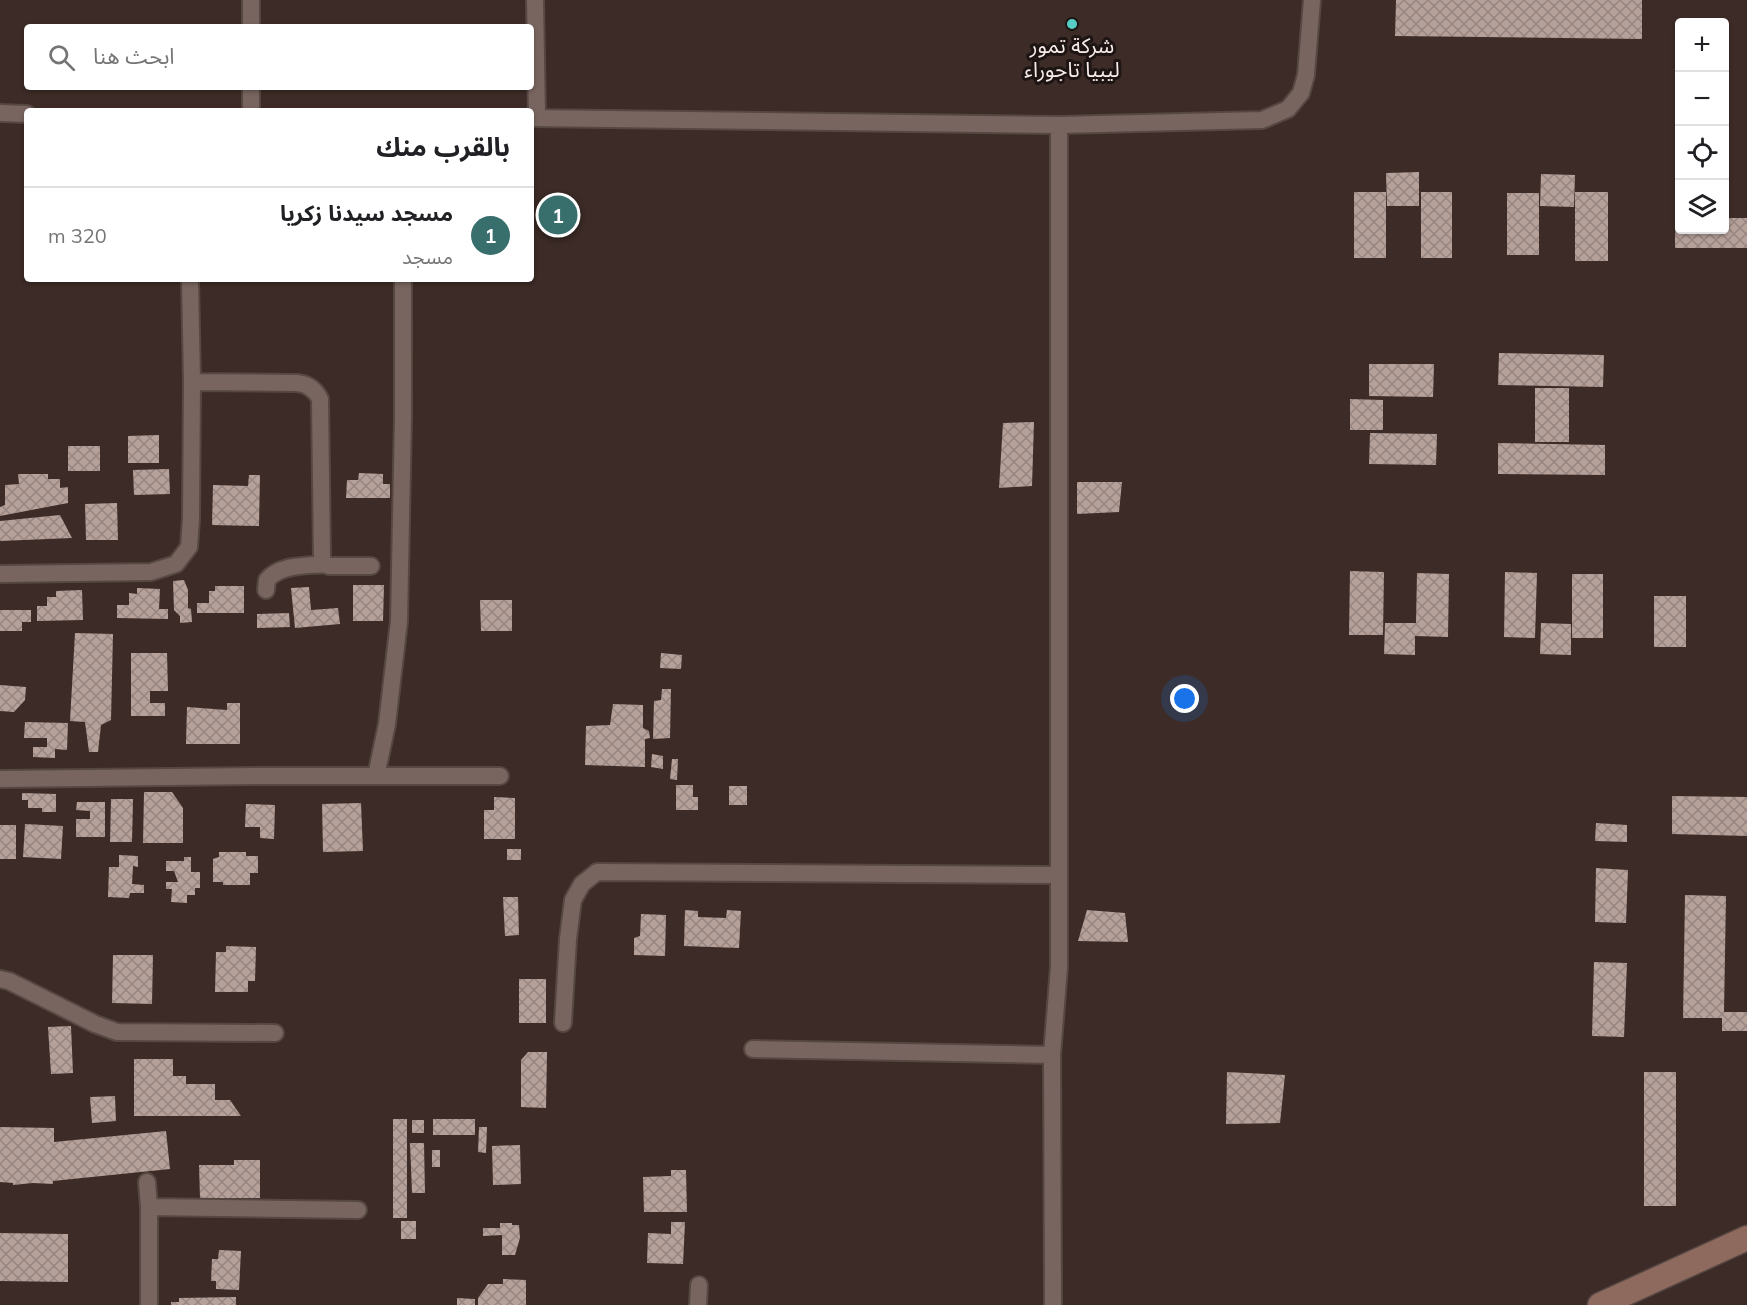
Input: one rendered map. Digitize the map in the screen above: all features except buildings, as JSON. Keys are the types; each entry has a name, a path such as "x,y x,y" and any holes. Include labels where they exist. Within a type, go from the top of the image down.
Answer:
{"street":[{"path":"251,0 251,24"},
{"path":"535,0 534,118 1059,125 1262,120 1288,109 1301,93 1306,75 1312,0"},
{"path":"251,90 251,108"},
{"path":"0,113 24,114"},
{"path":"1053,1305 1052,1055 1059,967 1059,125"},
{"path":"0,574 151,572 176,564 189,547 192,382 189,282"},
{"path":"376,776 387,724 399,621 403,282"},
{"path":"192,382 303,383 316,391 320,399 322,559 325,564"},
{"path":"266,591 267,580 276,572 285,569 325,564 329,566 372,566"},
{"path":"0,779 500,776"},
{"path":"563,1023 568,939 573,900 582,884 597,872 1059,875"},
{"path":"0,979 9,981 95,1024 117,1032 275,1033"},
{"path":"753,1049 1052,1055"},
{"path":"147,1182 149,1305"},
{"path":"149,1207 358,1210"},
{"path":"1600,1305 1628,1299 1747,1238"},
{"path":"698,1305 699,1285"}],"place":[{"name":"شركة تمور ليبيا تاجوراء","path":"1072,24"},
{"name":"مسجد سيدنا زكريا","path":"558,215"}]}
